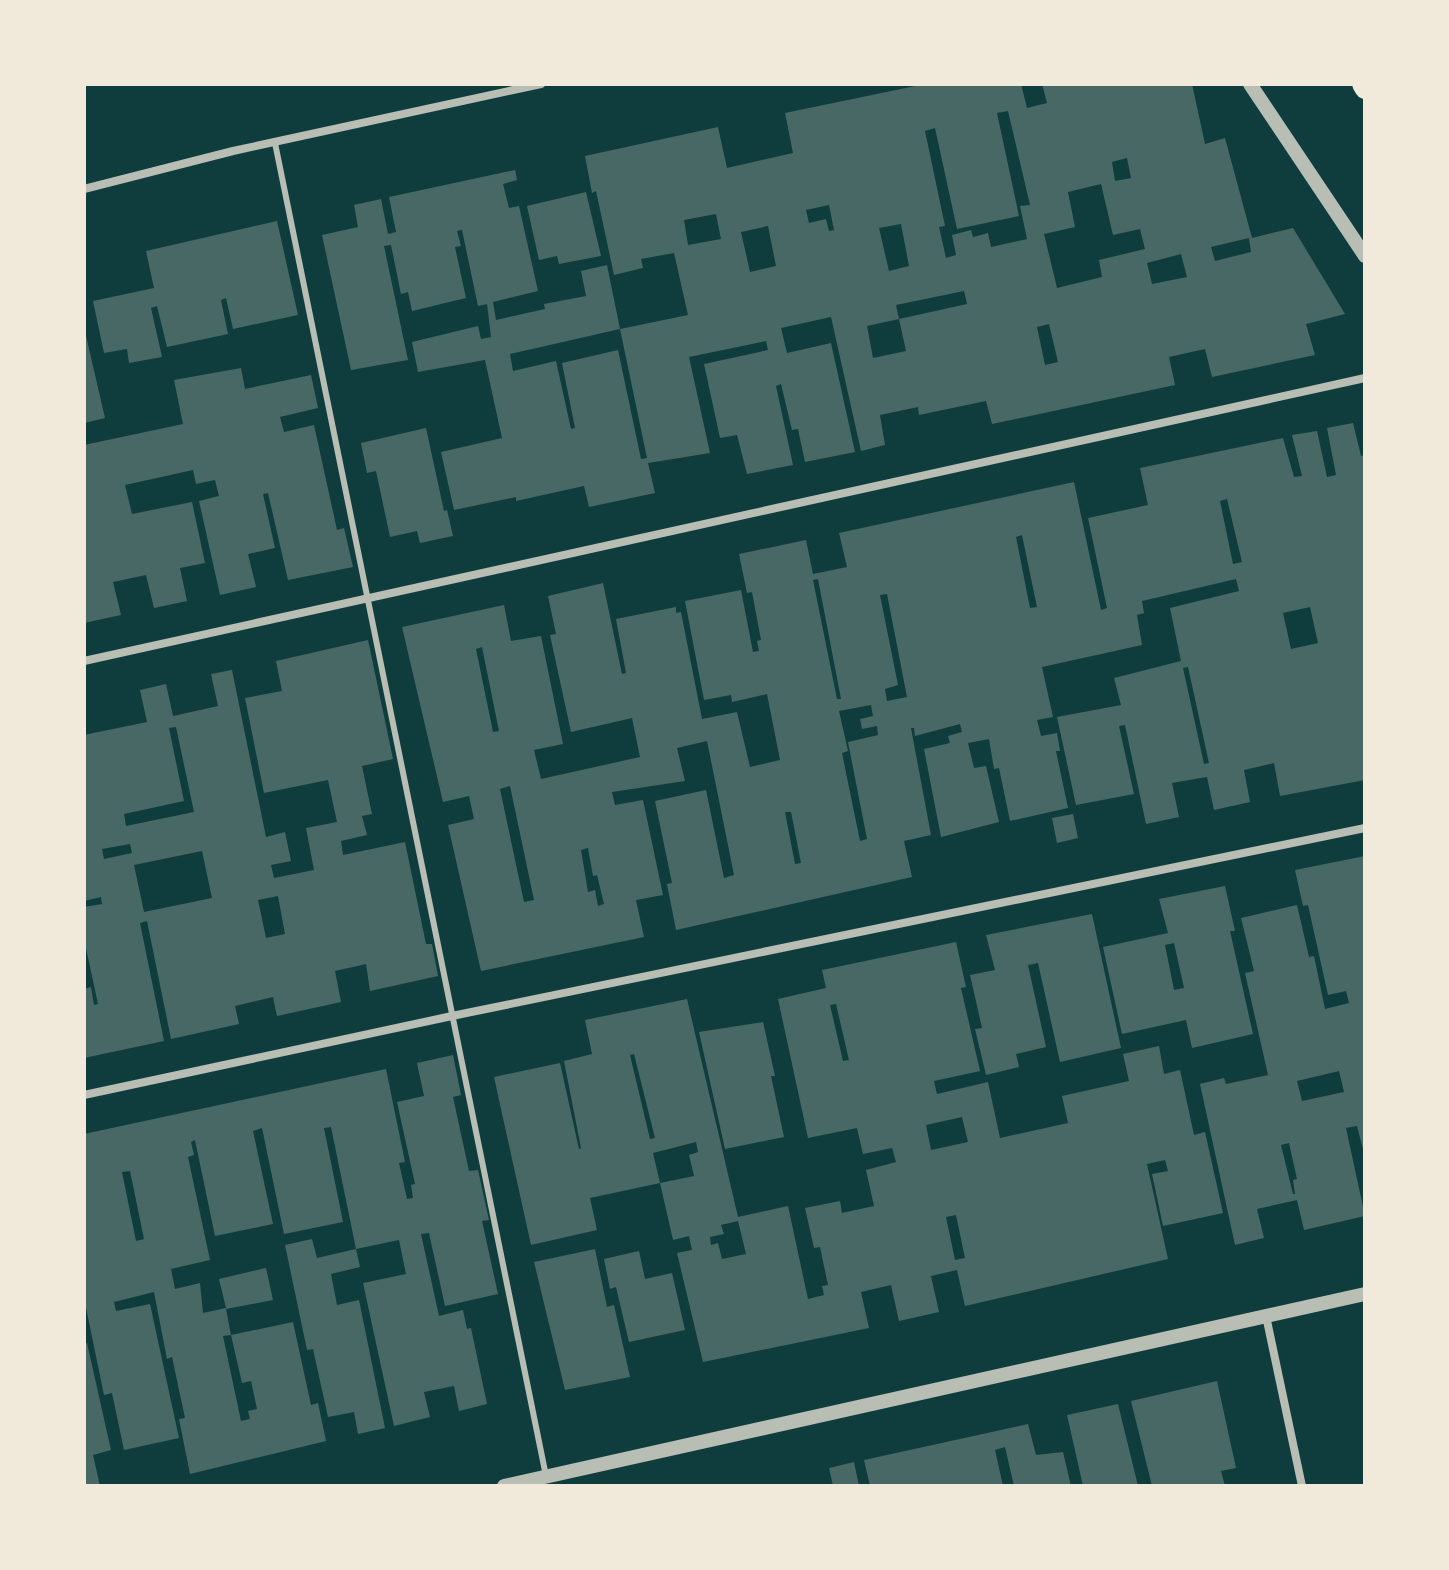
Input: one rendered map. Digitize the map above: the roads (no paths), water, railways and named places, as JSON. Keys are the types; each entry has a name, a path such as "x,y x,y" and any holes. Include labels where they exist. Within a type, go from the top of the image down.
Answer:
{"street":[{"path":"84,189 233,151 541,84"},
{"path":"1250,84 1365,256"},
{"path":"84,661 367,596 1365,378"},
{"path":"84,1095 1365,828"},
{"path":"504,1486 1365,1294"},
{"path":"1266,1316 1302,1486"}],"lane":[{"path":"275,143 546,1476"}]}
